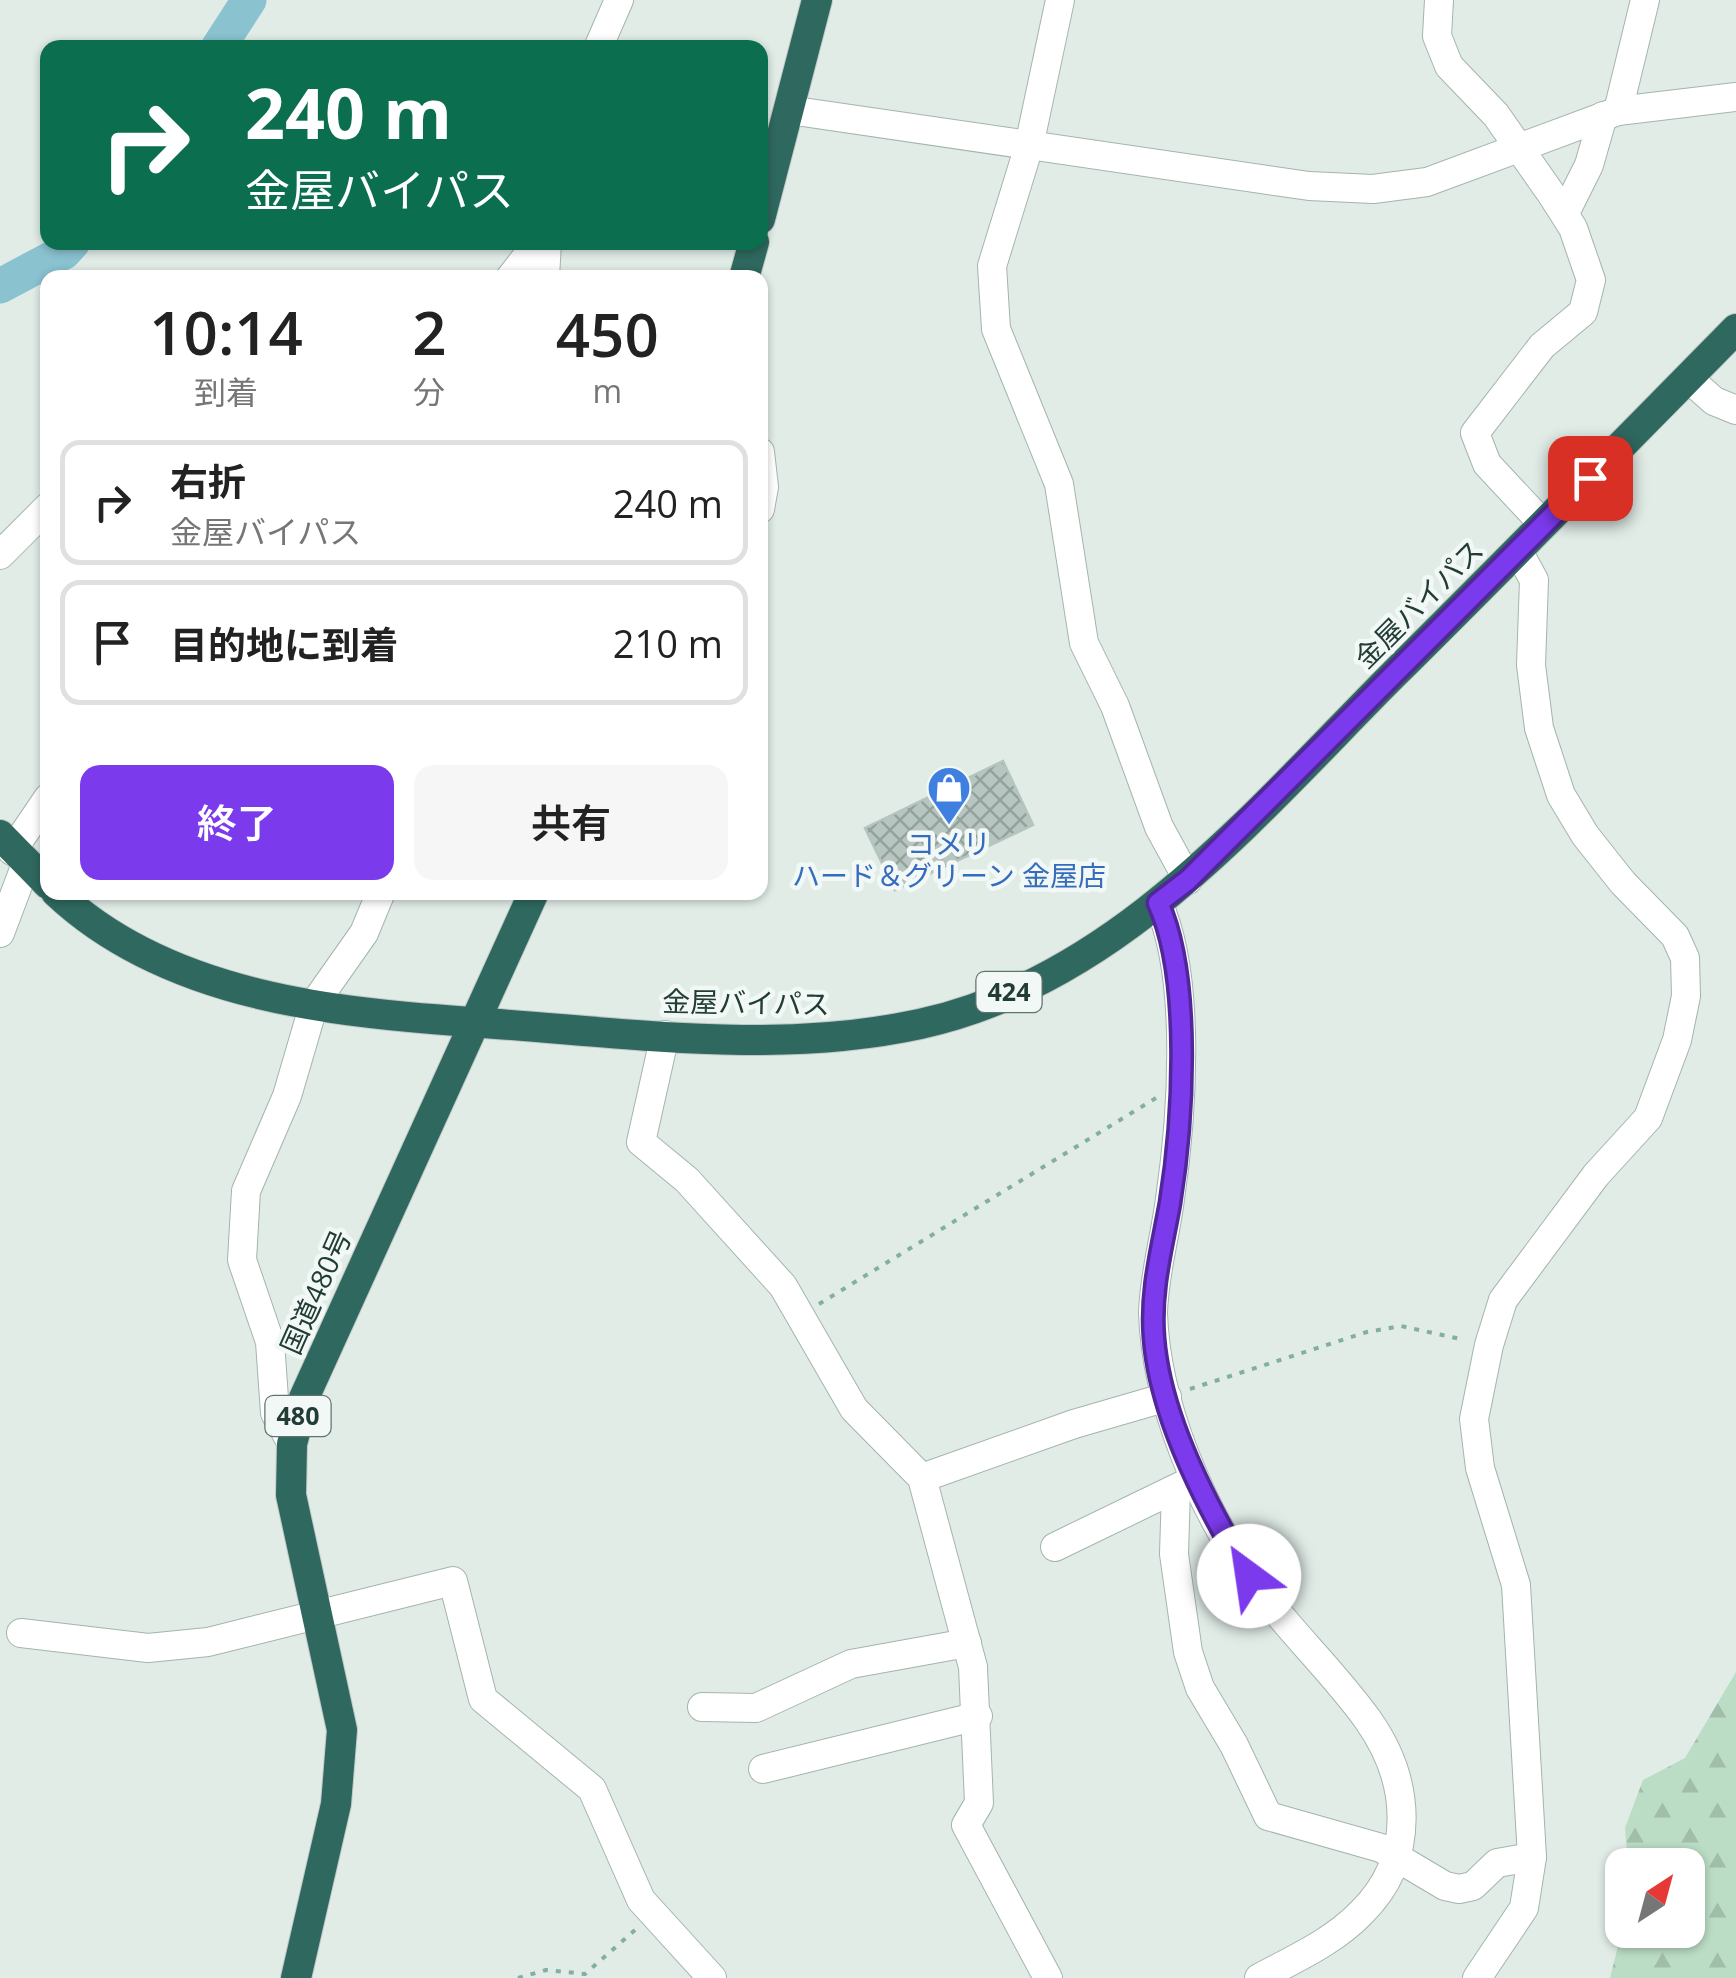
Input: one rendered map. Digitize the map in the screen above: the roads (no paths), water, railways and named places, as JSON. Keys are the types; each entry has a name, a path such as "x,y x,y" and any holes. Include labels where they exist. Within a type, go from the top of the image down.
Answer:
{"highway":[{"path":"768,188 817,0"},
{"name":"金屋バイパス","path":"64,900 83,918 177,972 314,1004 474,1022 778,1041 837,1038 926,1023 1038,979 1188,880 1736,329"},
{"name":"国道480号","path":"296,1978 336,1804 342,1730 291,1495 292,1444 304,1398 530,900"}],"street":[{"path":"602,40 619,0"},
{"path":"1060,0 1029,146 992,266 996,329 1059,484 1084,643 1114,706 1159,827 1188,880"},
{"path":"1439,0 1437,36 1449,66 1496,115 1564,213 1591,280 1589,302 1574,322 1532,357 1476,434 1487,464 1544,525"},
{"path":"1564,213 1611,114 1645,0"},
{"path":"789,110 1310,186 1373,189 1438,179 1611,114 1736,97"},
{"path":"516,270 532,250"},
{"path":"1688,378 1714,400 1736,410"},
{"path":"0,554 40,515"},
{"path":"1477,1978 1524,1908 1532,1857 1516,1585 1480,1468 1474,1419 1489,1345 1503,1300 1596,1175 1648,1118 1677,1040 1686,996 1685,958 1676,936 1623,883 1585,836 1561,795 1537,712 1531,665 1534,580 1518,551"},
{"path":"0,933 21,858 40,816"},
{"path":"292,1444 275,1413 270,1342 242,1260 246,1191 288,1096 314,1004 364,934 379,900"},
{"path":"1158,903 1173,938 1178,968 1178,1086 1170,1200 1154,1288 1154,1341 1186,1484 1174,1554 1188,1652 1200,1688 1234,1745 1268,1816 1341,1834 1396,1857 1444,1886 1460,1889 1473,1886 1498,1863 1532,1857"},
{"path":"665,1035 640,1142 708,1201 803,1314 854,1409 922,1478 967,1644 978,1716 979,1803 966,1826 1048,1978"},
{"path":"922,1478 1167,1397"},
{"path":"1055,1546 1186,1484"},
{"path":"1186,1484 1249,1576 1380,1739 1398,1778 1402,1800 1404,1820 1396,1857 1362,1912 1331,1937 1259,1978"},
{"path":"21,1633 148,1648 208,1642 453,1581 483,1699 592,1789 641,1900 712,1978"},
{"path":"702,1707 756,1708 851,1664 967,1644"},
{"path":"763,1769 978,1716"}],"waterway":[{"path":"223,40 249,0"},
{"path":"0,286 66,250"}],"place":[{"name":"コメリ ハード＆グリーン 金屋店","path":"949,826"}]}
